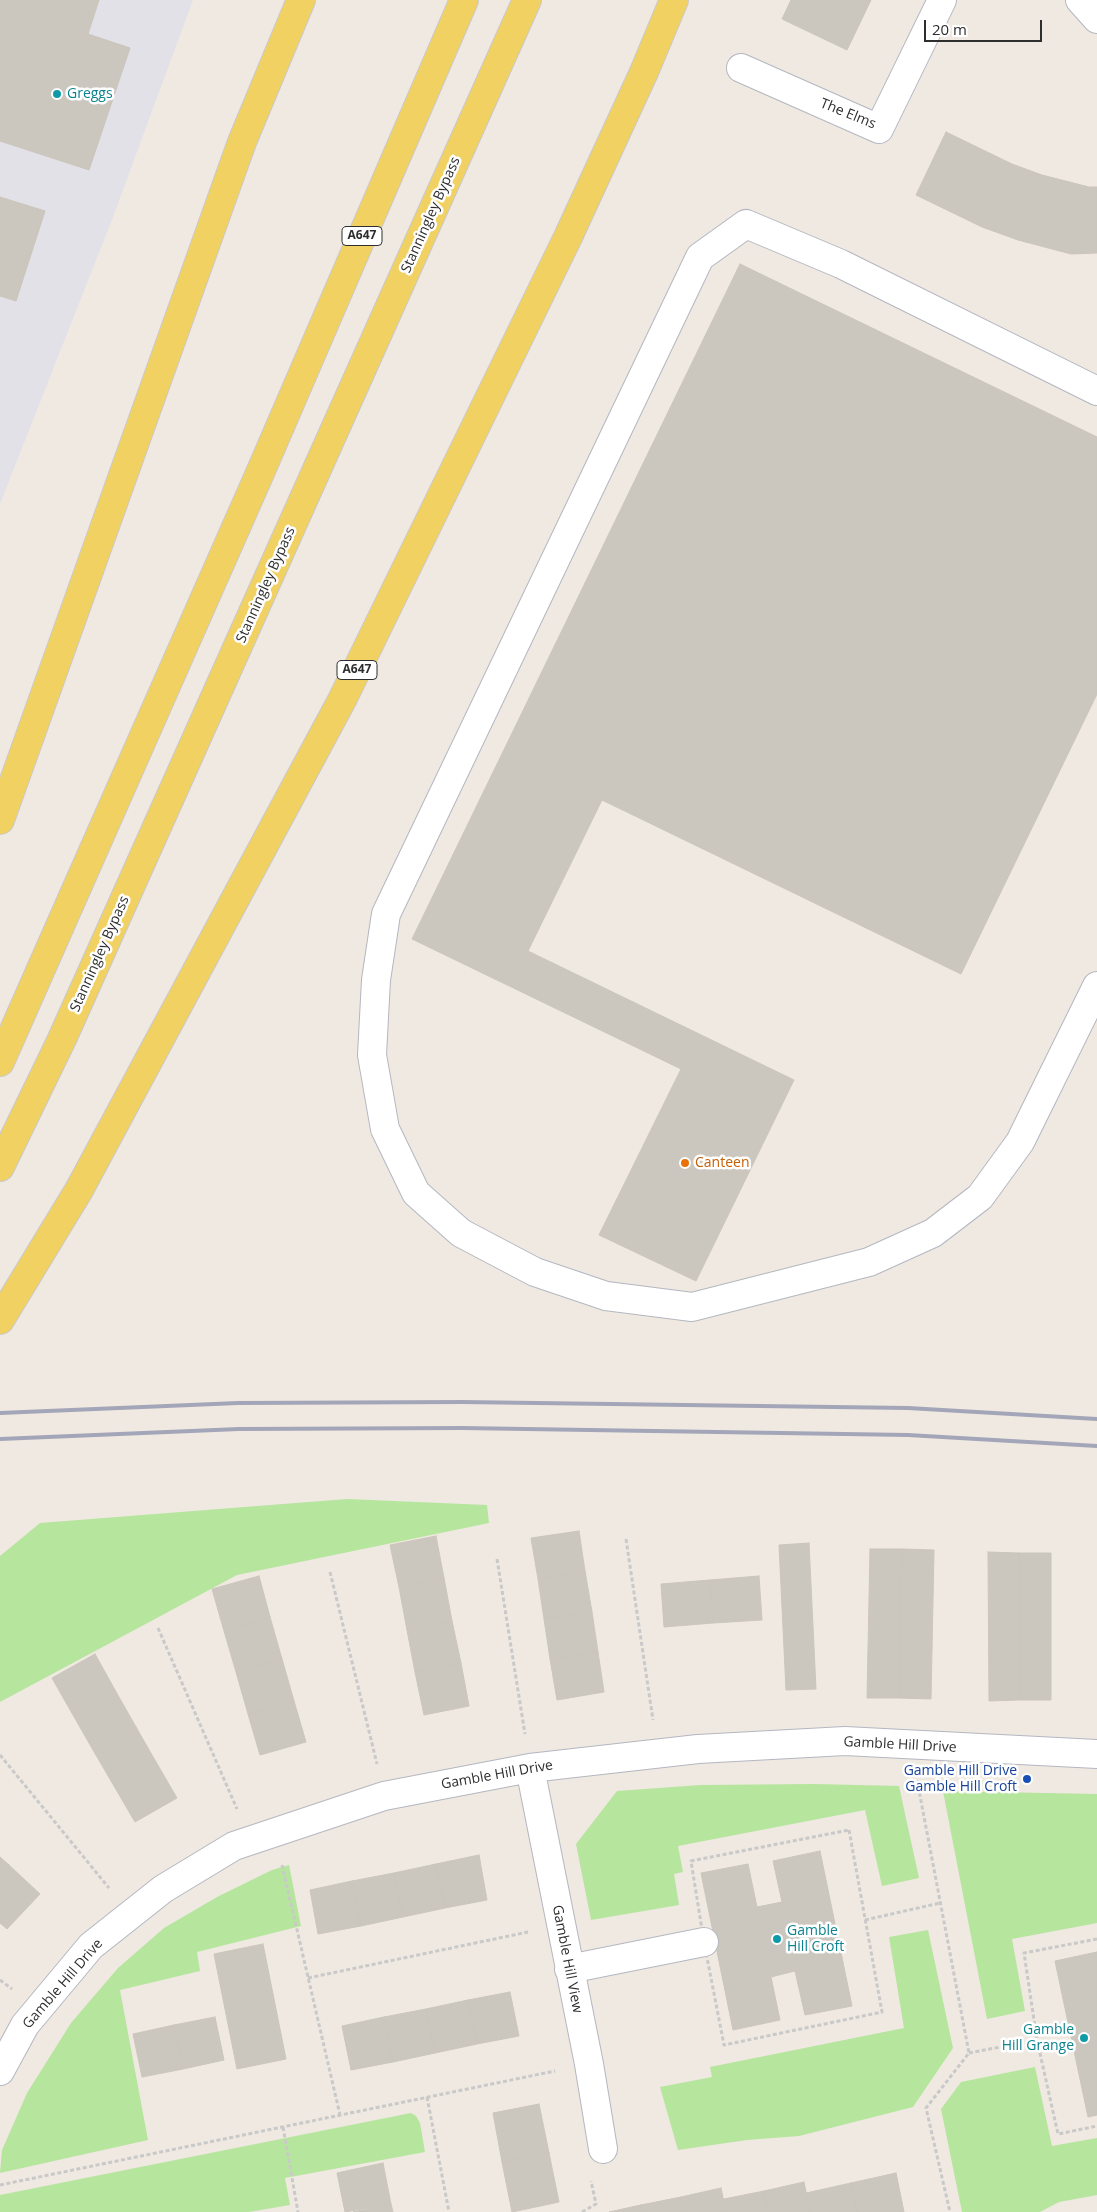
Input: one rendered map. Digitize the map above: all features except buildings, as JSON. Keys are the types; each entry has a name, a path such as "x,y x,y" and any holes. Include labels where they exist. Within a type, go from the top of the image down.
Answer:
{"main road":[{"path":"0,820 242,142 301,0"},
{"name":"A647","path":"0,1062 248,500 464,0"},
{"name":"Stanningley Bypass","path":"0,1167 66,1030 527,0"},
{"name":"A647","path":"0,1320 78,1190 342,700 568,237 644,72 674,0"}],"street":[{"name":"The Elms","path":"741,68 879,129 942,0"},
{"path":"1080,0 1097,19"},
{"path":"1097,390 841,264 746,224 700,257 386,914 376,980 372,1055 385,1129 416,1194 461,1233 535,1272 606,1296 692,1307 869,1262 933,1233 980,1197 1020,1142 1097,986"},
{"name":"Gamble Hill Drive","path":"0,2070 25,2024 92,1946 163,1889 234,1846 384,1796 530,1768 698,1749 844,1741 910,1746 1066,1751 1097,1754"},
{"name":"Gamble Hill View","path":"530,1768 589,2064 603,2149"},
{"path":"569,1969 704,1942"}],"path":[{"path":"626,1539 658,1753"},
{"path":"497,1559 530,1768"},
{"path":"330,1572 384,1796"},
{"path":"158,1628 263,1836 308,1978 340,2115"},
{"path":"910,1746 969,2054"},
{"path":"0,1755 131,1914"},
{"path":"849,1830 865,1920 882,2012 724,2045 704,1942 691,1861 849,1830"},
{"path":"865,1920 940,1903"},
{"path":"308,1978 560,1925"},
{"path":"1097,1939 1024,1952 1037,2040 1058,2134 1097,2126"},
{"path":"950,2212 926,2108 969,2054 1037,2040"},
{"path":"0,2185 589,2064"},
{"path":"427,2097 449,2212"},
{"path":"283,2127 298,2212"}],"shaded area":[{"path":"0,0 193,0 113,217 0,504"}],"green space":[{"path":"347,1499 487,1505 489,1523 237,1575 0,1702 0,1556 40,1523"},
{"path":"814,1784 899,1786 919,1878 882,1886 865,1810 678,1846 683,1872 674,1874 679,1905 591,1920 576,1844 617,1791 701,1785"},
{"path":"943,1791 1097,1794 1097,1923 1012,1939 1025,2011 987,2019"},
{"path":"289,1865 301,1926 197,1952 200,1971 120,1990 148,2140 0,2173 2,2150 27,2093 71,2023 118,1968 164,1928 217,1897 272,1870"},
{"path":"928,1930 953,2048 913,2107 799,2136 747,2140 678,2150 660,2087 712,2077 710,2067 904,2028 889,1937"},
{"path":"1035,2067 1052,2146 1097,2138 1097,2195 1059,2202 1040,2212 962,2212 941,2109 961,2082"},
{"path":"411,2113 416,2116 420,2123 425,2152 285,2178 290,2205 249,2212 0,2212 0,2195"}],"railway":[{"path":"0,1413 238,1403 462,1402 908,1408 1097,1419"},
{"path":"0,1439 239,1429 462,1428 908,1435 1097,1446"}],"place":[{"name":"Greggs","path":"57,94"},
{"name":"Canteen","path":"685,1163"},
{"name":"Gamble Hill Drive Gamble Hill Croft","path":"1027,1779"},
{"name":"Gamble Hill Croft","path":"777,1939"},
{"name":"Gamble Hill Grange","path":"1084,2038"}]}
